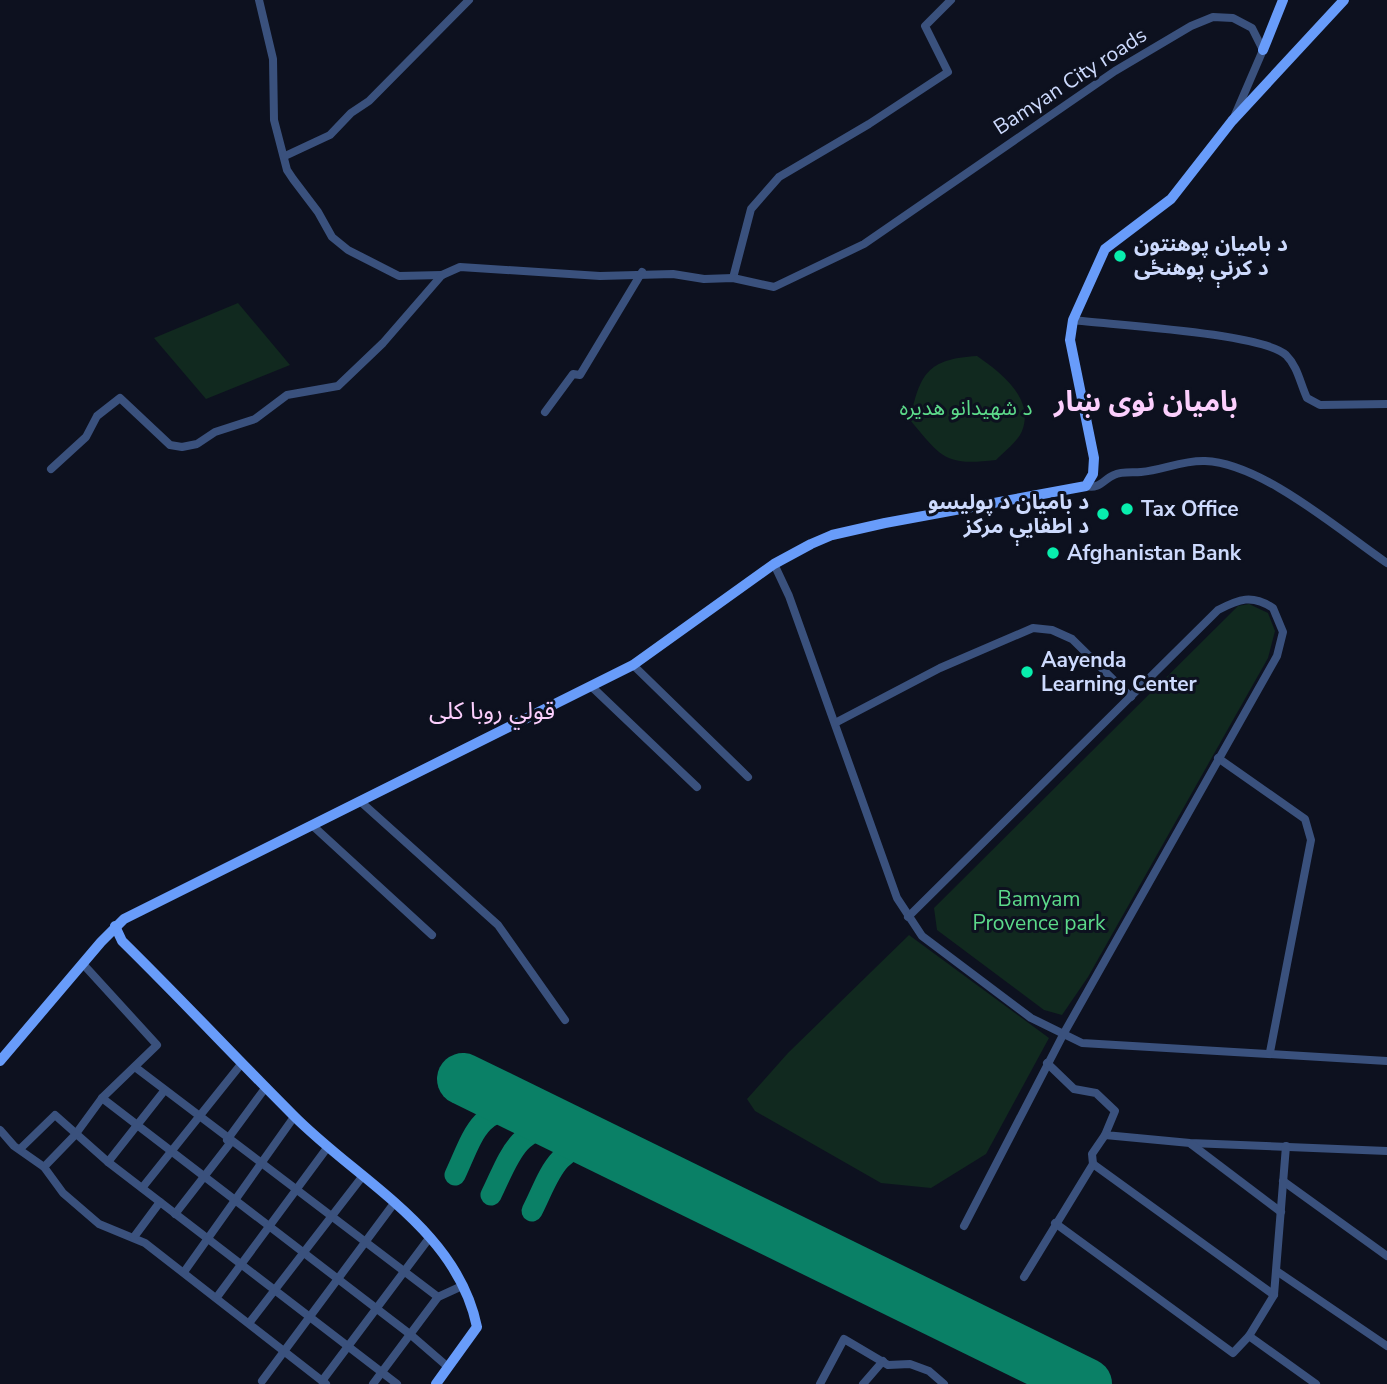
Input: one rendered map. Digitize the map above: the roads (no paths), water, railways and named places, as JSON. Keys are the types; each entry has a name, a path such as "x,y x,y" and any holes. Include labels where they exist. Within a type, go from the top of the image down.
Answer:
{"street":[{"name":"Bamyan City roads","path":"259,0 273,59 274,120 287,170 318,212 332,237 348,250 399,276 443,275 460,267 600,276 642,272 704,279 733,278 774,288 864,244 1115,71 1191,26 1213,17 1234,18 1252,28 1263,50"},
{"path":"285,156 330,135 351,113 369,101 469,0"},
{"path":"733,278 751,209 779,177 869,124 948,72 925,26 951,0"},
{"path":"1232,121 1283,0"},
{"path":"1086,486 1093,474 1094,458 1070,340 1073,320 1105,249 1171,199 1232,121 1344,0"},
{"path":"545,412 573,374 580,375 642,272"},
{"path":"51,470 86,437 97,415 120,398 170,445 182,447 197,444 215,432 254,419 287,395 338,386 383,343 443,275"},
{"path":"1073,320 1253,342 1283,353 1296,366 1307,398 1320,405 1387,404"},
{"path":"0,1061 115,926 486,736 633,665 774,564 832,536 885,523 1099,485 1116,474 1205,461 1228,464 1269,481 1387,563"},
{"path":"774,564 789,596 897,898 922,936 1031,1018 1082,1043 1387,1061"},
{"path":"908,917 1218,610 1239,599 1253,598 1273,608 1283,632 1277,656 1063,1033 964,1226"},
{"path":"835,723 940,668 1032,628 1052,630 1072,639 1130,697"},
{"path":"633,665 748,777"},
{"path":"592,687 697,787"},
{"path":"1218,758 1304,819 1310,828 1311,840 1270,1052"},
{"path":"361,802 498,925 565,1020"},
{"path":"313,826 432,935"},
{"path":"115,926 122,941 294,1116 327,1148 395,1202 430,1237 463,1286 477,1327 436,1384"},
{"path":"44,1167 75,1135 102,1098 157,1045 83,964"},
{"path":"142,1188 242,1063"},
{"path":"1024,1277 1093,1164 1092,1154 1105,1135 1115,1111 1096,1093 1074,1088 1047,1063"},
{"path":"135,1067 229,1141 438,1297"},
{"path":"175,1214 266,1087"},
{"path":"108,1162 164,1091"},
{"path":"102,1098 270,1226 337,1281 411,1335 448,1367"},
{"path":"20,1149 55,1115 108,1162 397,1384"},
{"path":"184,1272 294,1116"},
{"path":"0,1130 44,1167 63,1193 99,1224 122,1236 134,1237 184,1272 324,1382 375,1308 430,1237"},
{"path":"1105,1135 1190,1143 1387,1152"},
{"path":"1190,1143 1281,1212"},
{"path":"1055,1223 1233,1353 1249,1336 1274,1295 1278,1272 1286,1146"},
{"path":"217,1297 327,1148"},
{"path":"1093,1164 1274,1295"},
{"path":"250,1322 362,1177"},
{"path":"1283,1181 1387,1256"},
{"path":"134,1237 160,1202"},
{"path":"262,1381 395,1202"},
{"path":"1278,1272 1387,1346"},
{"path":"373,1384 438,1297 463,1286"},
{"path":"1249,1336 1316,1384"},
{"path":"820,1384 845,1339 888,1365 910,1364 929,1371 944,1384"},
{"path":"863,1384 883,1361"}],"place":[{"name":"د بامیان پوهنتون د کرنې پوهنځی","path":"1120,256"},
{"name":"Tax Office","path":"1127,509"},
{"name":"د بامیان د پولیسو د اطفايې مرکز","path":"1103,514"},
{"name":"Afghanistan Bank","path":"1053,553"},
{"name":"Aayenda Learning Center","path":"1027,672"}],"district":[{"name":"باميان نوی ښار","path":"1146,401"},
{"name":"قولي روبا کلی","path":"492,711"}],"park label":[{"name":"د شهیدانو هدیره","path":"966,408"},
{"name":"Bamyam Provence park","path":"1039,911"}]}
